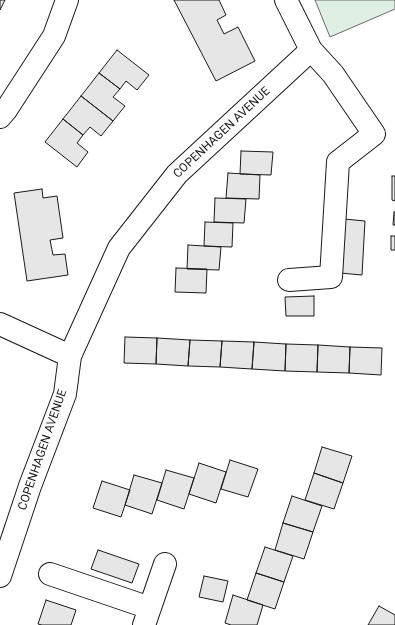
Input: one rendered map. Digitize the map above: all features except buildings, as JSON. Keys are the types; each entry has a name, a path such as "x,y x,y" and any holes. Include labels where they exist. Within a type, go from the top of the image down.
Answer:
{"street":[{"path":"0,117 54,36 67,0"},
{"path":"286,0 311,50 332,74 374,134 338,162 331,277 289,280"},
{"name":"COPENHAGEN AVENUE","path":"0,576 30,486 65,394 70,356 119,248 177,174 311,50"},
{"path":"0,324 70,356"},
{"path":"50,574 147,616 165,564"}],"green space":[{"path":"315,0 395,0 395,9 330,37"}]}
